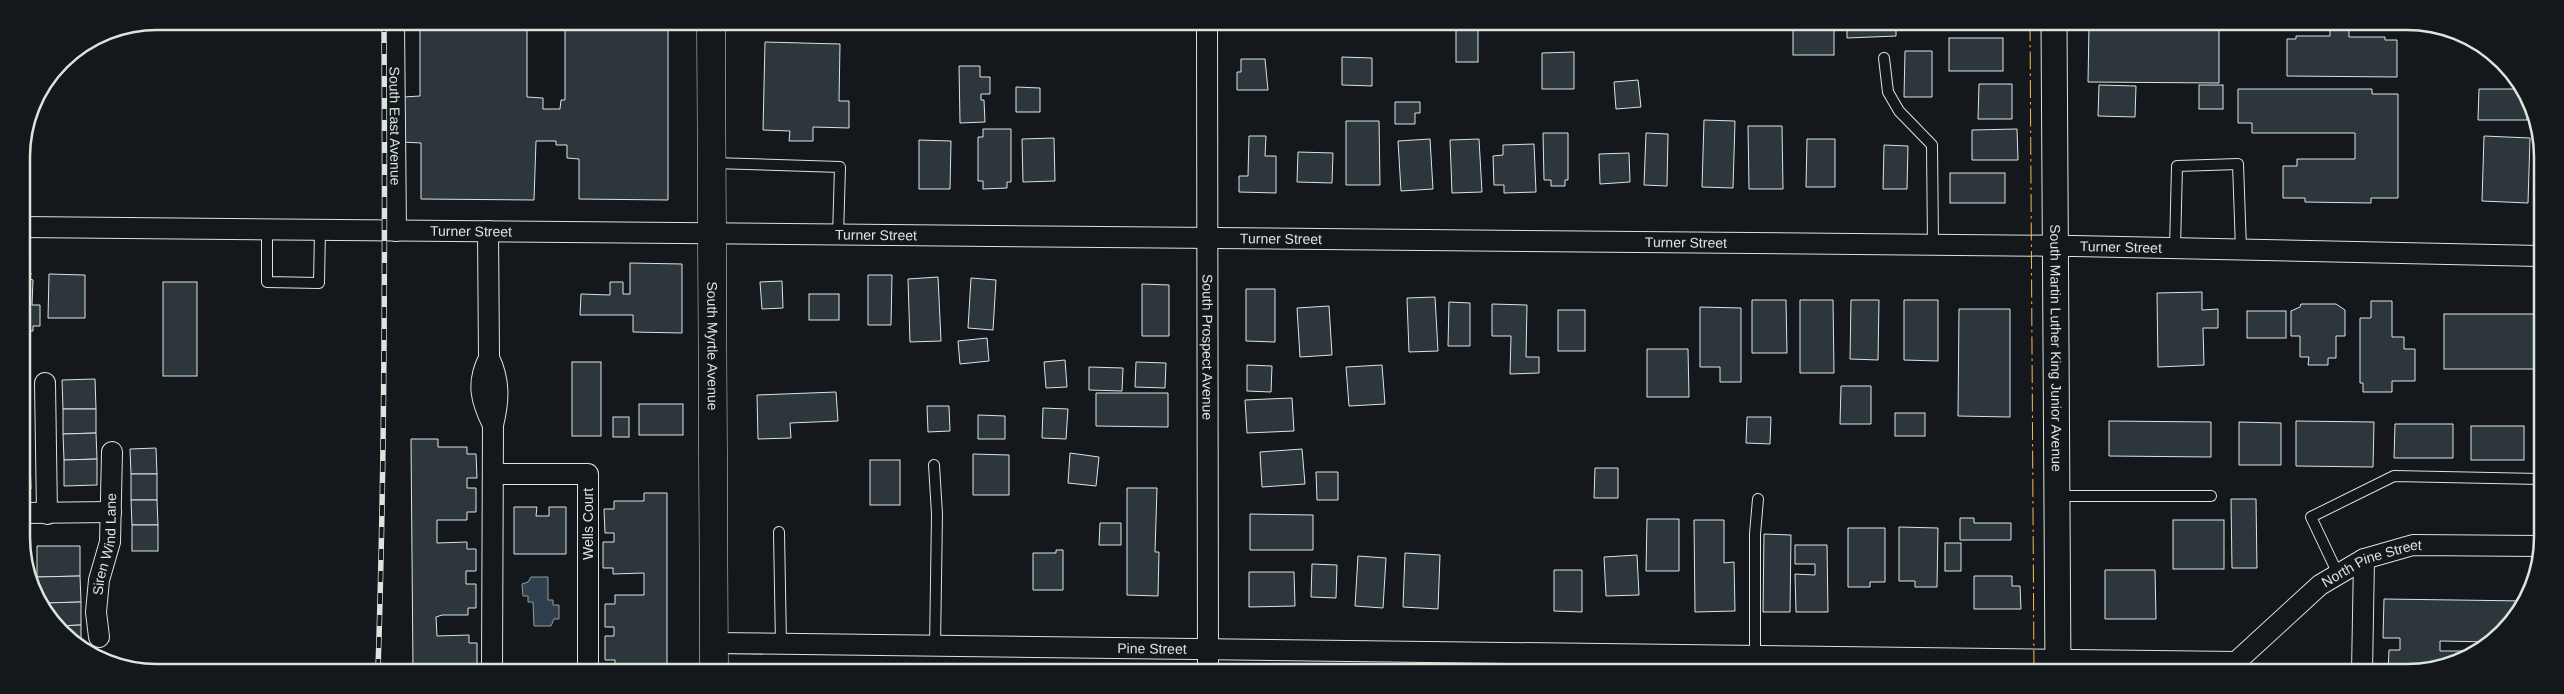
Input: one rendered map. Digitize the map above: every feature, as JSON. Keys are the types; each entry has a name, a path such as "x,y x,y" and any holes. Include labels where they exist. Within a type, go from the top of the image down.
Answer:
{"main road":[{"name":"South Myrtle Avenue","path":"711,30 714,664"}],"street":[{"name":"South East Avenue","path":"394,30 396,231"},
{"name":"South Prospect Avenue","path":"1207,30 1208,664"},
{"name":"South Martin Luther King Junior Avenue","path":"2054,30 2058,664"},
{"name":"Turner Street","path":"30,228 2055,246 2534,256"},
{"path":"488,231 489,358 497,374 498,405 493,425 492,664"},
{"path":"44,383 47,514"},
{"name":"Siren Wind Lane","path":"99,637 96,612 99,580 110,542 112,452"},
{"name":"Wells Court","path":"493,474 588,474 588,664"},
{"path":"30,513 111,512"},
{"name":"North Pine Street","path":"2243,664 2320,585 2364,559 2412,546 2533,546"},
{"path":"2362,664 2364,559"},
{"name":"Pine Street","path":"714,644 1756,656 1998,664"}],"lane":[{"path":"1884,58 1888,92 1898,111 1932,145 1933,245"},
{"path":"712,163 840,167 838,236"},
{"path":"2175,248 2177,166 2238,164 2241,249"},
{"path":"268,230 267,282 319,283 320,230"},
{"path":"934,466 938,514 935,647"},
{"path":"2338,574 2311,517 2394,476 2534,479"},
{"path":"2057,496 2211,496"},
{"path":"1756,656 1756,534 1758,499"},
{"path":"779,532 781,645"}],"water":[{"path":"531,577 548,577 548,600 553,600 553,605 559,605 559,619 554,619 551,626 534,626 533,602 528,602 528,596 523,596 522,584 528,582"}],"building":[{"path":"420,30 527,30 527,97 543,98 543,109 560,109 561,100 565,100 565,30 668,30 668,200 579,199 579,159 567,158 567,145 556,145 556,141 536,141 534,200 421,199 421,143 402,142 403,97 420,96"},
{"path":"1456,30 1478,30 1478,62 1456,62"},
{"path":"1793,30 1834,30 1834,55 1793,55"},
{"path":"1847,30 1896,30 1896,36 1847,38"},
{"path":"2089,30 2219,30 2219,83 2088,82"},
{"path":"2330,30 2349,30 2349,37 2385,37 2385,40 2397,40 2397,77 2287,76 2287,39 2296,39 2296,36 2330,36"},
{"path":"1949,38 2003,38 2003,71 1949,71"},
{"path":"765,42 840,44 839,101 849,101 849,128 813,127 813,141 789,141 790,131 763,130"},
{"path":"1905,51 1932,51 1932,97 1904,97"},
{"path":"1574,52 1574,89 1542,89 1542,53"},
{"path":"1342,57 1372,58 1372,86 1342,85"},
{"path":"1241,59 1265,59 1268,90 1237,90 1237,72 1241,72"},
{"path":"959,66 980,66 980,77 990,77 990,94 981,94 981,100 984,100 985,122 960,123"},
{"path":"1638,80 1641,107 1616,109 1614,82"},
{"path":"1979,84 2012,84 2012,119 1978,119"},
{"path":"2099,85 2136,86 2135,117 2098,116"},
{"path":"2199,85 2223,85 2223,109 2199,109"},
{"path":"1016,87 1040,88 1040,112 1016,112"},
{"path":"2238,89 2372,89 2372,94 2398,94 2398,198 2371,198 2371,203 2305,202 2305,198 2283,198 2283,166 2297,166 2297,159 2355,159 2355,133 2252,133 2252,123 2238,123"},
{"path":"2479,89 2514,89 2527,116 2527,120 2478,120"},
{"path":"1395,102 1420,102 1420,113 1415,113 1415,124 1395,124"},
{"path":"1704,120 1735,121 1733,188 1702,187"},
{"path":"1346,121 1379,121 1380,185 1346,185"},
{"path":"1748,126 1782,126 1783,189 1749,189"},
{"path":"983,129 1011,129 1011,182 1007,182 1007,188 983,189 983,181 978,181 978,137 983,137"},
{"path":"2017,129 2018,160 1972,160 1972,130"},
{"path":"1543,133 1568,133 1568,180 1565,180 1565,186 1551,186 1551,180 1544,180"},
{"path":"1646,133 1668,134 1667,186 1644,185"},
{"path":"1249,136 1266,136 1265,156 1276,156 1276,193 1239,192 1239,176 1248,176"},
{"path":"2484,136 2530,138 2528,203 2482,201"},
{"path":"1054,138 1055,181 1023,182 1022,139"},
{"path":"1430,139 1433,189 1401,191 1398,141"},
{"path":"1479,139 1482,192 1452,193 1450,140"},
{"path":"1807,139 1835,139 1835,187 1806,187"},
{"path":"919,140 951,141 950,189 919,189"},
{"path":"1534,144 1536,192 1504,193 1504,185 1494,185 1493,156 1503,155 1503,145"},
{"path":"1884,145 1908,146 1907,189 1883,189"},
{"path":"1298,152 1333,153 1332,183 1297,182"},
{"path":"1629,153 1630,182 1600,184 1599,154"},
{"path":"1950,173 2005,173 2005,203 1950,203"},
{"path":"630,263 682,264 682,333 633,332 633,315 580,315 581,294 610,295 610,282 623,282 623,294 630,294"},
{"path":"49,274 85,275 85,318 48,318"},
{"path":"868,275 892,275 891,325 868,325"},
{"path":"938,277 941,341 910,342 908,279"},
{"path":"971,278 996,280 993,330 968,328"},
{"path":"30,279 33,280 32,305 40,305 40,326 33,326 33,331 30,331"},
{"path":"782,281 783,308 762,309 760,282"},
{"path":"163,282 197,282 197,376 163,376"},
{"path":"1142,284 1169,285 1169,336 1142,336"},
{"path":"1246,289 1275,289 1275,342 1246,341"},
{"path":"2202,292 2202,310 2218,309 2218,328 2203,328 2204,365 2158,367 2157,293"},
{"path":"809,294 839,294 839,320 809,320"},
{"path":"1435,297 1438,351 1409,352 1407,298"},
{"path":"1752,300 1786,300 1787,353 1752,353"},
{"path":"1800,300 1833,300 1834,373 1800,373"},
{"path":"1851,300 1879,300 1878,360 1850,359"},
{"path":"1904,300 1938,300 1938,361 1904,360"},
{"path":"2371,301 2392,301 2392,337 2404,337 2404,349 2415,349 2415,381 2392,381 2392,392 2363,392 2363,383 2360,383 2360,318 2371,318"},
{"path":"1449,302 1470,303 1470,346 1448,346"},
{"path":"1492,304 1527,305 1526,357 1539,357 1539,373 1510,374 1511,336 1492,336"},
{"path":"2301,304 2336,304 2345,310 2345,336 2336,336 2336,358 2328,358 2328,365 2308,365 2309,357 2300,357 2300,336 2291,336 2291,311 2300,307"},
{"path":"1329,306 1332,355 1300,357 1297,308"},
{"path":"1700,307 1741,308 1741,382 1720,382 1720,367 1700,367"},
{"path":"1959,309 2010,309 2010,417 1958,416"},
{"path":"1558,310 1585,310 1585,351 1558,351"},
{"path":"2247,311 2286,311 2286,338 2247,338"},
{"path":"2444,314 2534,314 2534,369 2444,369"},
{"path":"987,338 989,361 960,364 958,341"},
{"path":"1647,349 1688,349 1689,397 1647,397"},
{"path":"1065,360 1067,387 1046,388 1044,362"},
{"path":"572,362 601,362 601,436 572,436"},
{"path":"1136,362 1166,363 1165,388 1135,387"},
{"path":"1247,365 1272,366 1271,392 1247,391"},
{"path":"1382,365 1385,404 1349,406 1346,367"},
{"path":"1089,367 1123,368 1122,391 1089,390"},
{"path":"95,379 96,409 63,409 62,380"},
{"path":"1841,386 1871,386 1871,424 1840,424"},
{"path":"836,392 838,421 790,423 791,438 758,439 757,395"},
{"path":"1096,393 1168,393 1168,427 1096,426"},
{"path":"1292,398 1294,431 1247,433 1245,400"},
{"path":"639,404 683,404 683,435 639,435"},
{"path":"927,406 949,406 950,431 928,432"},
{"path":"1043,408 1068,409 1066,439 1042,438"},
{"path":"63,409 96,409 96,433 63,434"},
{"path":"1895,413 1925,413 1925,436 1895,436"},
{"path":"978,415 1005,416 1005,439 978,439"},
{"path":"613,417 629,417 629,437 613,437"},
{"path":"1747,417 1771,417 1770,444 1746,443"},
{"path":"2109,421 2211,422 2211,457 2109,456"},
{"path":"2296,421 2374,422 2373,467 2296,466"},
{"path":"2239,422 2281,423 2281,465 2239,465"},
{"path":"2395,424 2453,424 2453,458 2394,458"},
{"path":"2471,426 2524,426 2524,460 2471,460"},
{"path":"96,433 97,459 64,460 63,434"},
{"path":"411,439 438,439 438,447 467,447 467,454 476,454 477,478 467,478 467,488 476,488 476,512 467,512 467,520 437,520 437,543 467,542 467,549 476,549 476,571 466,571 466,584 476,584 476,608 468,608 468,615 442,615 436,617 437,636 469,635 469,643 477,643 477,664 413,664"},
{"path":"156,448 157,474 131,474 130,449"},
{"path":"1302,449 1305,484 1262,487 1260,452"},
{"path":"1070,453 1099,457 1096,486 1068,483"},
{"path":"973,454 1009,455 1009,495 973,495"},
{"path":"97,459 97,485 64,486 64,460"},
{"path":"870,460 900,460 900,505 870,505"},
{"path":"1595,468 1618,468 1618,498 1594,498"},
{"path":"1316,472 1338,472 1338,500 1317,500"},
{"path":"131,474 157,474 157,500 131,500"},
{"path":"1127,488 1157,488 1155,552 1159,552 1158,596 1127,595"},
{"path":"644,493 667,493 667,664 615,664 615,660 605,660 605,636 614,636 614,627 605,627 605,604 615,604 615,595 644,595 644,573 613,574 613,568 603,568 603,542 614,542 614,533 605,533 604,509 614,509 614,501 644,501"},
{"path":"2231,499 2256,499 2257,568 2232,568"},
{"path":"131,500 157,500 158,525 132,525"},
{"path":"514,507 537,507 536,516 549,516 549,507 566,507 566,554 514,554"},
{"path":"1250,514 1313,515 1313,550 1250,550"},
{"path":"1960,518 1974,518 1974,523 2011,523 2011,540 1960,540"},
{"path":"1647,519 1679,519 1679,571 1646,571"},
{"path":"1694,520 1724,520 1724,563 1734,562 1735,611 1695,612"},
{"path":"2173,520 2224,520 2224,569 2173,569"},
{"path":"1100,523 1121,523 1121,545 1099,545"},
{"path":"132,525 158,525 158,551 132,551"},
{"path":"1899,527 1938,528 1937,587 1915,587 1915,581 1899,581"},
{"path":"1848,528 1885,528 1885,582 1870,582 1870,587 1848,587"},
{"path":"1764,534 1791,535 1790,612 1763,612"},
{"path":"1945,543 1961,543 1961,571 1945,571"},
{"path":"1795,545 1827,545 1828,612 1796,612 1795,574 1815,575 1815,564 1795,564"},
{"path":"37,546 80,546 80,576 37,577"},
{"path":"1056,550 1063,550 1063,590 1033,590 1033,553 1056,553"},
{"path":"1405,553 1440,555 1438,609 1403,607"},
{"path":"1637,555 1639,595 1606,596 1604,557"},
{"path":"1358,556 1386,558 1383,608 1355,606"},
{"path":"1312,564 1337,565 1336,598 1311,597"},
{"path":"1554,570 1582,570 1582,612 1554,611"},
{"path":"2105,570 2155,570 2156,619 2105,619"},
{"path":"1249,572 1294,572 1295,606 1249,607"},
{"path":"80,576 81,602 48,603 37,577"},
{"path":"1974,576 2012,576 2012,586 2020,586 2021,609 1974,609"},
{"path":"2384,599 2517,601 2497,627 2479,642 2440,641 2440,651 2462,651 2440,660 2415,664 2388,664 2389,650 2400,650 2400,638 2383,638"},
{"path":"81,602 81,625 66,626 48,603"},
{"path":"81,625 81,639 73,633 66,626"}],"railway":[{"path":"378,664 384,346 384,30"}],"power":[{"path":"2030,30 2034,664"}]}
